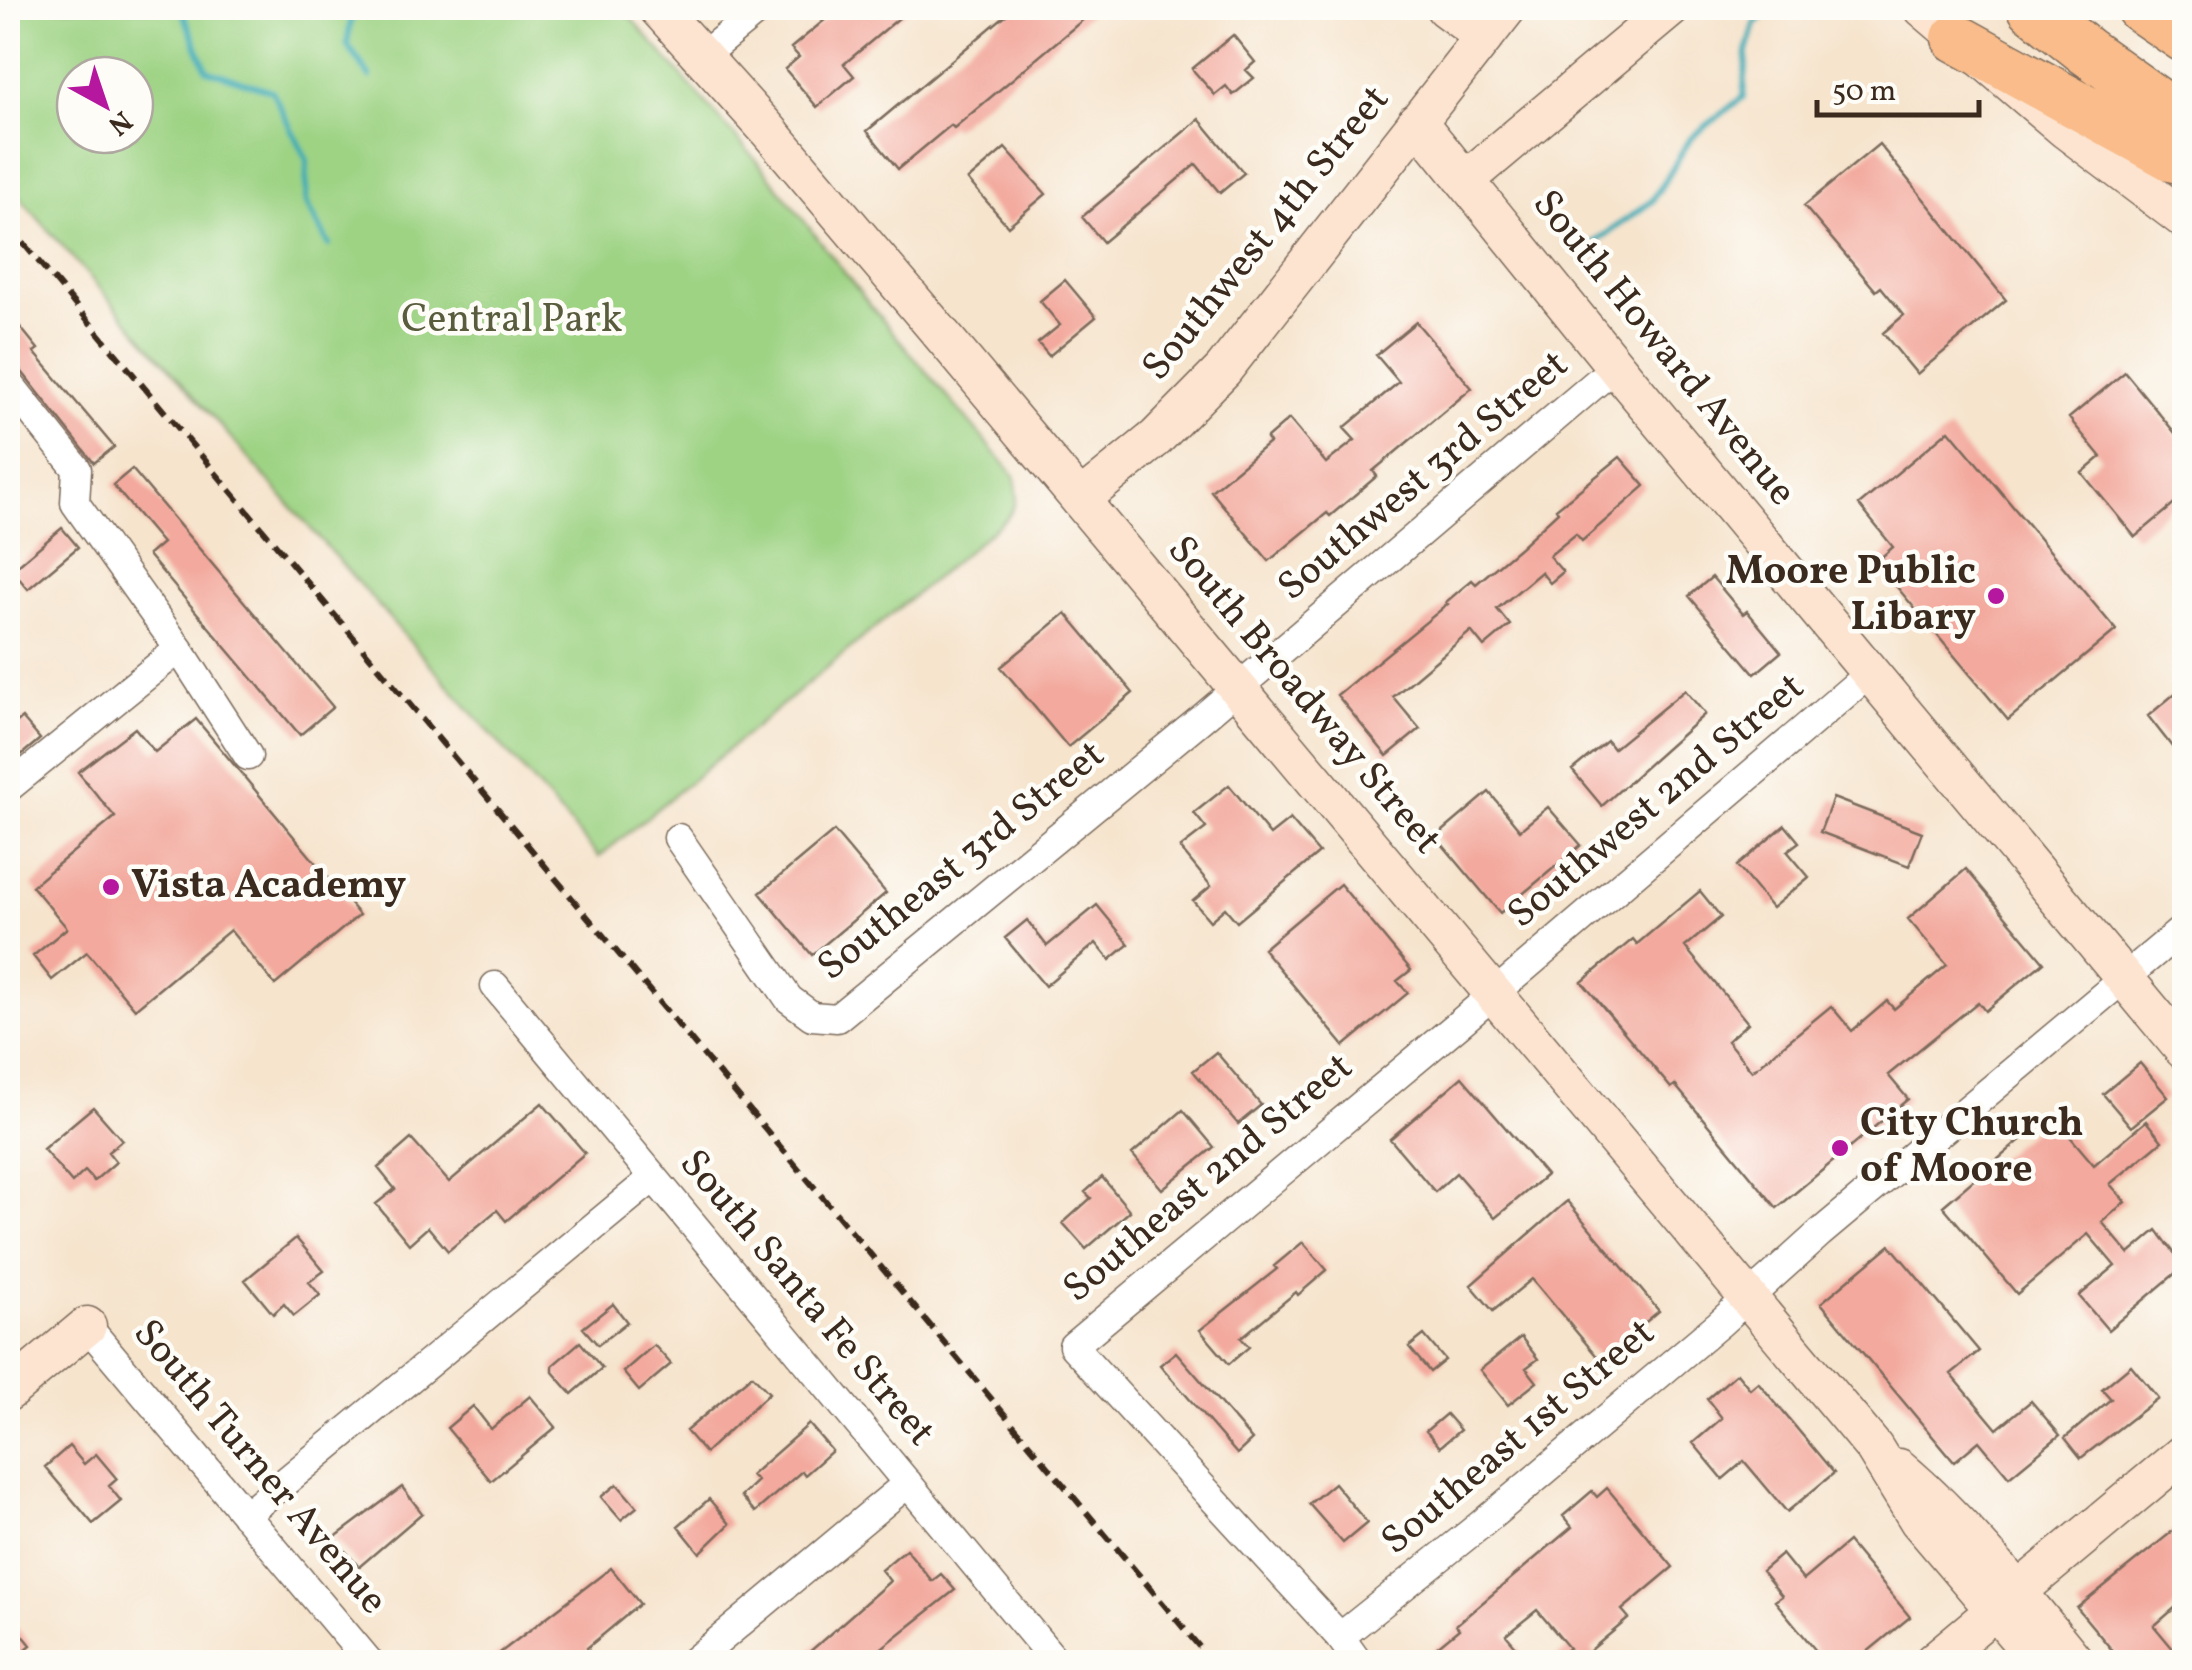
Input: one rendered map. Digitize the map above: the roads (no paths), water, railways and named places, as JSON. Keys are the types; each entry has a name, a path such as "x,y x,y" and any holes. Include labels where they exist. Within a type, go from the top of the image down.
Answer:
{"highway":[{"path":"2032,8 2184,121"},
{"path":"2140,8 2184,38"},
{"path":"1939,23 2174,158 2184,160"}],"main road":[{"name":"South Broadway Street","path":"658,8 769,132 1080,500 1874,1448 1919,1520 2007,1601"},
{"path":"1445,8 1495,22"},
{"path":"1467,179 1671,8"},
{"name":"Southwest 4th Street","path":"1080,500 1156,438 1223,370 1495,22"},
{"path":"1939,23 2078,139 2184,219"},
{"name":"South Howard Avenue","path":"1417,121 2184,1050"},
{"path":"8,1392 87,1326"},
{"path":"1934,1662 2184,1453"},
{"path":"2007,1601 2039,1662"},
{"path":"2007,1601 2075,1662"}],"street":[{"path":"701,58 760,8"},
{"name":"Southwest 3rd Street","path":"1237,687 1616,366"},
{"path":"8,382 77,469 75,503 179,649 248,756"},
{"path":"8,788 179,649"},
{"name":"Southwest 2nd Street","path":"1494,993 1871,672"},
{"name":"Southeast 3rd Street","path":"678,838 790,999 812,1016 837,1018 1237,687"},
{"name":"Southeast 1st Street","path":"1340,1637 1479,1526 2184,928"},
{"name":"South Santa Fe Street","path":"495,986 1056,1662"},
{"name":"Southeast 2nd Street","path":"1358,1662 1340,1637 1073,1346 1494,993"},
{"path":"246,1515 653,1178"},
{"name":"South Turner Avenue","path":"87,1326 368,1662"},
{"path":"693,1662 908,1483"}],"waterway":[{"path":"181,8 207,70 272,91 307,160 306,202 329,245"},
{"path":"353,8 347,44 370,77"},
{"path":"1586,249 1652,201 1691,138 1743,97 1747,52 1755,24 1772,8"}],"railway":[{"path":"8,225 1212,1662"}],"place":[{"name":"Moore Public Libary","path":"1996,596"},
{"name":"Vista Academy","path":"111,887"},
{"name":"City Church of Moore","path":"1840,1148"}],"park label":[{"name":"Central Park","path":"512,321"}]}
